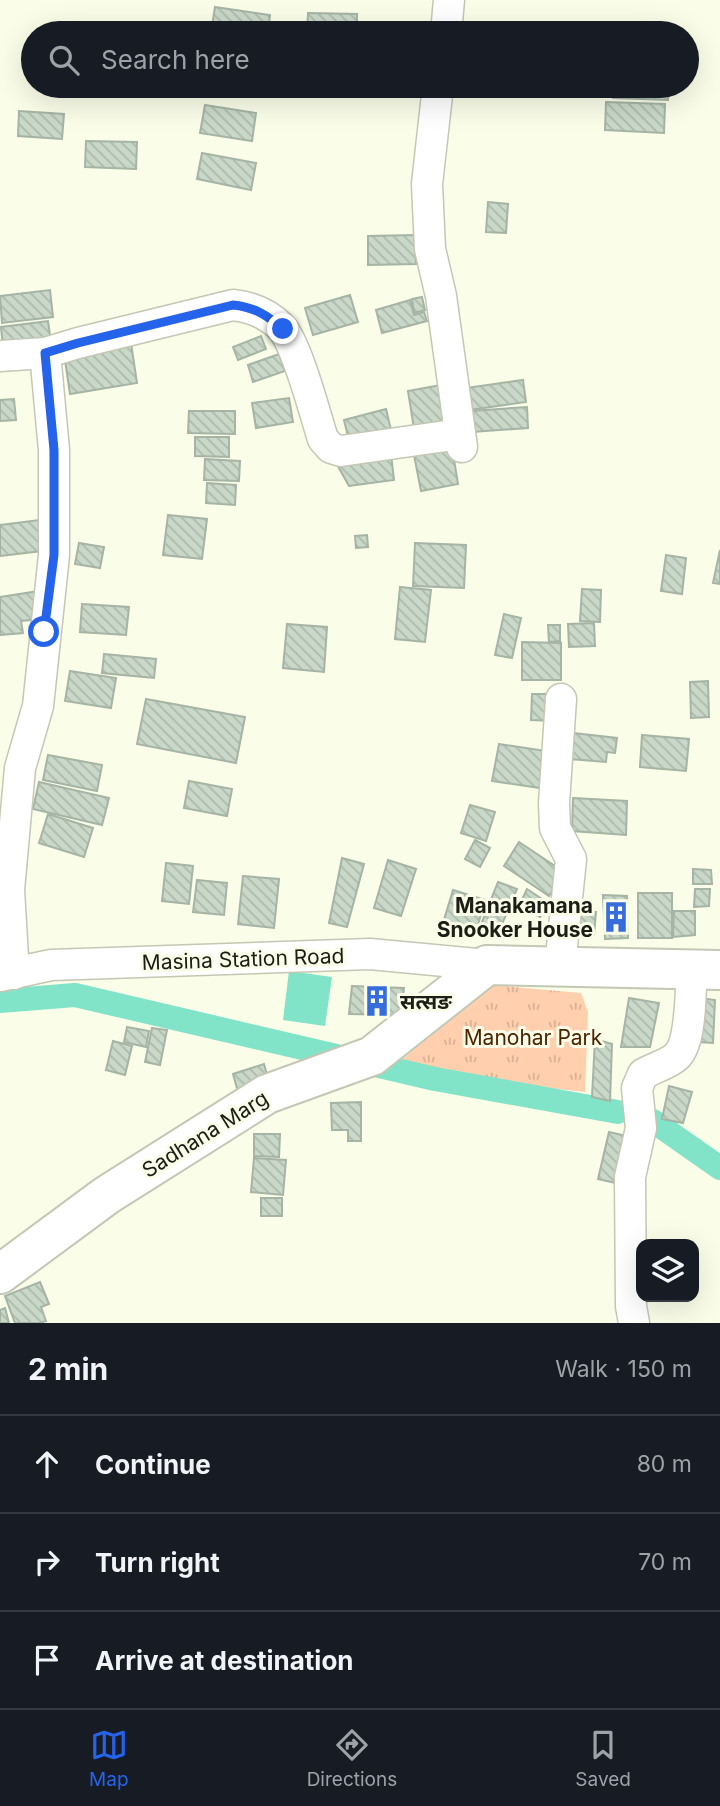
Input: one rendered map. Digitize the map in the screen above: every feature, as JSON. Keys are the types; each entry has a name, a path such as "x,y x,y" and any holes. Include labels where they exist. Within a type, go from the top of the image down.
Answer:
{"main road":[{"path":"487,965 706,969"},
{"name":"Sadhana Marg","path":"0,1274 107,1195 267,1094 373,1056 487,965"}],"street":[{"path":"447,21 449,0"},
{"path":"0,356 45,353 233,305 251,307 283,329 323,439 331,448 341,451 461,441 441,296 430,249 427,184 437,98"},
{"path":"7,975 9,890 20,768 38,706 54,555 54,450 45,353"},
{"path":"559,966 571,859 555,828 554,803 561,699"},
{"name":"Masina Station Road","path":"7,975 51,965 370,954 487,965"},
{"path":"634,1323 631,1306 630,1177 641,1128 637,1088 643,1074 676,1058 682,1048 706,969"}],"green space":[{"name":"Manohar Park","path":"492,985 581,993 588,1012 585,1092 531,1086 400,1061"}],"water":[{"path":"289,971 332,977 325,1026 283,1020"}],"building":[{"path":"215,7 270,15 269,21 213,21"},
{"path":"308,13 357,14 357,21 308,21"},
{"path":"613,98 668,98 668,100"},
{"path":"606,102 665,104 664,133 605,130"},
{"path":"205,105 256,113 252,141 200,133"},
{"path":"19,111 64,114 62,139 18,136"},
{"path":"86,141 137,142 136,169 85,167"},
{"path":"202,153 256,163 251,190 197,179"},
{"path":"488,202 508,204 506,233 486,232"},
{"path":"415,235 416,264 368,265 368,236"},
{"path":"50,290 53,317 2,323 0,296"},
{"path":"350,295 358,322 313,335 305,308"},
{"path":"422,297 425,310 414,313 412,299"},
{"path":"410,300 414,315 424,312 427,321 382,333 376,310"},
{"path":"48,321 51,342 3,348 1,327"},
{"path":"261,336 266,349 238,360 233,347"},
{"path":"131,343 137,383 70,394 64,353"},
{"path":"279,354 285,371 253,382 248,365"},
{"path":"523,380 526,402 469,410 466,388"},
{"path":"441,385 448,430 415,435 408,391"},
{"path":"289,398 293,422 256,428 252,403"},
{"path":"14,399 16,420 0,421 0,400"},
{"path":"527,407 528,428 472,432 471,411"},
{"path":"386,409 392,434 350,445 344,420"},
{"path":"189,411 235,411 235,434 188,433"},
{"path":"195,437 229,437 229,457 195,456"},
{"path":"452,447 458,484 421,491 414,455"},
{"path":"391,454 394,480 349,486 335,461"},
{"path":"205,459 240,461 239,481 204,480"},
{"path":"207,483 236,485 235,505 206,503"},
{"path":"168,515 207,519 202,559 163,555"},
{"path":"39,520 42,551 0,556 0,525"},
{"path":"367,535 368,547 356,548 355,536"},
{"path":"79,543 104,547 100,568 75,564"},
{"path":"415,543 466,545 464,588 413,586"},
{"path":"720,550 720,584 713,583"},
{"path":"666,555 686,558 682,594 661,591"},
{"path":"400,587 431,590 425,642 395,639"},
{"path":"582,589 601,590 600,622 580,621"},
{"path":"39,591 41,619 21,621 23,633 0,635 0,597"},
{"path":"82,604 129,607 126,635 80,632"},
{"path":"504,614 521,618 512,658 495,655"},
{"path":"594,623 595,646 569,647 568,624"},
{"path":"287,624 327,627 324,672 283,668"},
{"path":"548,625 560,625 560,641 549,642"},
{"path":"522,642 561,643 561,680 522,680"},
{"path":"104,654 156,659 154,678 102,673"},
{"path":"70,671 116,678 111,708 65,701"},
{"path":"708,681 709,717 691,718 690,682"},
{"path":"532,694 553,694 552,721 531,720"},
{"path":"146,699 245,717 236,763 137,744"},
{"path":"573,733 617,738 615,753 607,752 606,762 570,759"},
{"path":"642,735 689,739 686,771 640,767"},
{"path":"499,744 546,751 540,788 492,781"},
{"path":"48,755 102,765 97,791 43,780"},
{"path":"189,781 232,789 227,816 184,808"},
{"path":"39,782 109,798 102,825 33,809"},
{"path":"573,798 627,801 626,835 572,831"},
{"path":"470,805 495,812 486,841 461,833"},
{"path":"48,814 93,828 84,857 39,843"},
{"path":"475,840 490,848 480,867 465,859"},
{"path":"519,842 564,872 549,896 504,866"},
{"path":"342,858 364,864 347,927 329,923"},
{"path":"388,860 416,869 401,916 374,908"},
{"path":"166,863 193,866 189,904 162,901"},
{"path":"693,869 711,870 712,884 693,884"},
{"path":"243,876 279,879 274,928 238,924"},
{"path":"197,880 227,883 224,915 193,912"},
{"path":"498,882 517,889 500,929 482,922"},
{"path":"527,889 548,903 540,917 520,904"},
{"path":"695,889 710,889 709,906 694,907"},
{"path":"453,890 485,900 476,932 443,923"},
{"path":"638,893 672,893 672,938 638,938"},
{"name":"Manakamana Snooker House","path":"603,895 627,896 628,938 605,939"},
{"path":"579,911 596,912 594,935 576,934"},
{"path":"674,911 695,911 695,935 673,937"},
{"name":"सत्सङ","path":"352,986 404,988 401,1015 349,1014"},
{"path":"629,998 659,1003 650,1047 621,1047"},
{"path":"700,998 715,1000 713,1043 698,1042"},
{"path":"127,1027 149,1031 146,1047 124,1042"},
{"path":"152,1028 167,1030 160,1065 145,1062"},
{"path":"595,1039 612,1044 610,1101 592,1097"},
{"path":"113,1041 132,1046 125,1075 106,1070"},
{"path":"264,1064 269,1082 238,1092 233,1074"},
{"path":"669,1086 692,1092 683,1123 662,1119"},
{"path":"361,1102 361,1141 348,1141 348,1130 332,1130 331,1103"},
{"path":"609,1132 635,1138 624,1185 598,1179"},
{"path":"254,1134 280,1134 279,1157 254,1156"},
{"path":"254,1158 286,1160 283,1195 251,1192"},
{"path":"261,1198 282,1198 282,1216 261,1216"},
{"path":"40,1282 49,1304 41,1307 46,1321 15,1323 5,1296"},
{"path":"5,1308 9,1323 0,1323 0,1310"}],"waterway":[{"path":"0,1001 75,995 435,1079 618,1112"},
{"path":"653,1121 720,1168"}],"place":[{"name":"Manakamana Snooker House","path":"616,917"},
{"name":"सत्सङ","path":"377,1001"}],"route":[{"path":"44,632 54,555 54,450 45,353 233,305 251,307 283,329"}]}
